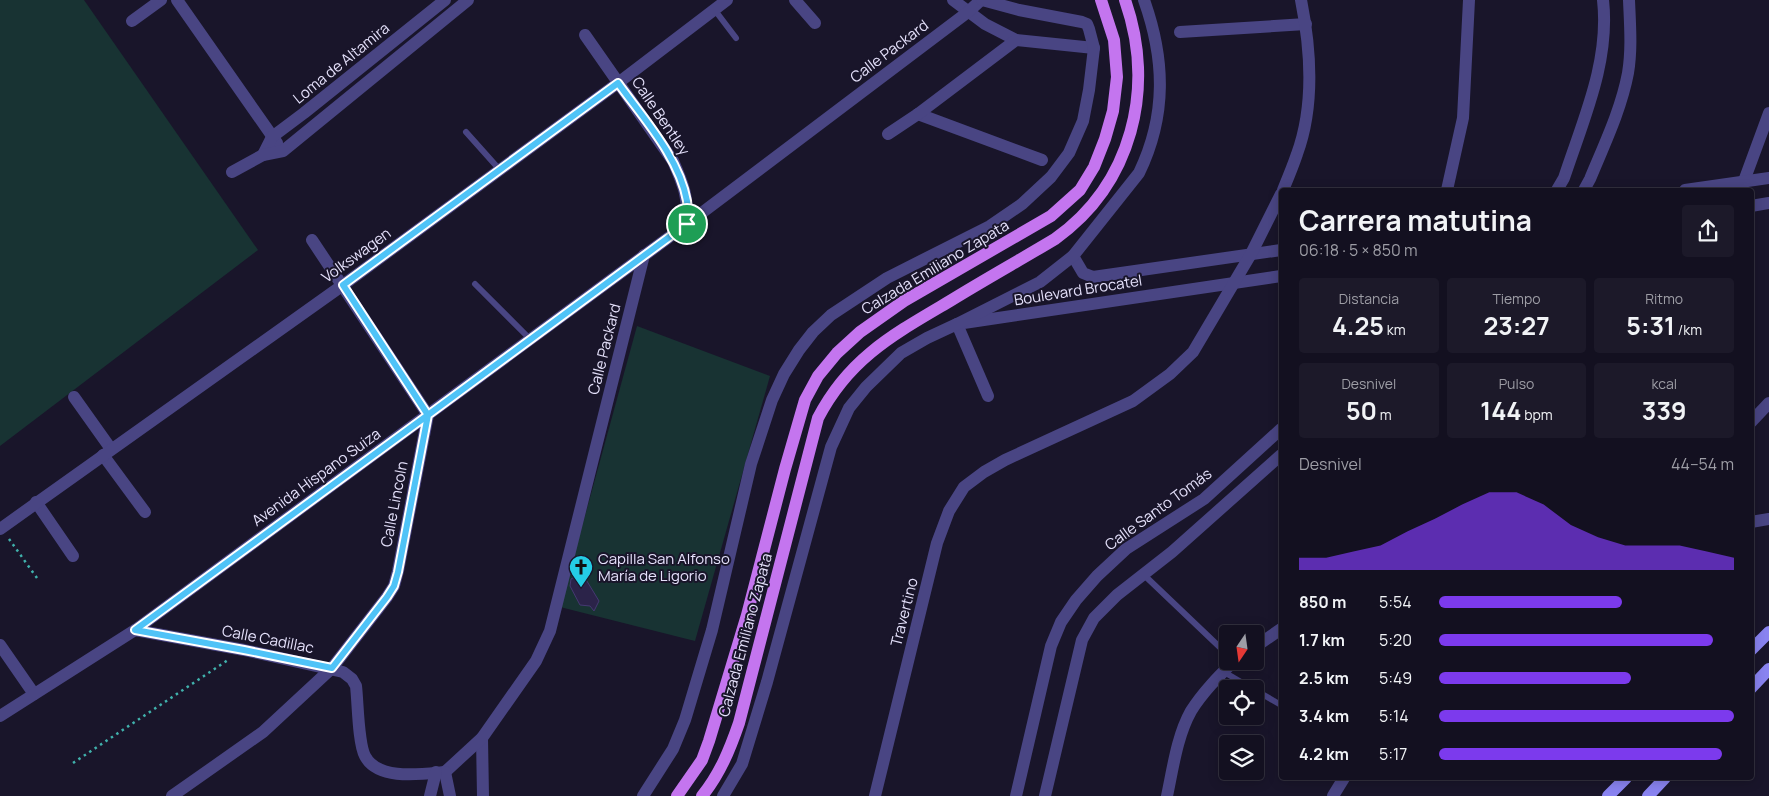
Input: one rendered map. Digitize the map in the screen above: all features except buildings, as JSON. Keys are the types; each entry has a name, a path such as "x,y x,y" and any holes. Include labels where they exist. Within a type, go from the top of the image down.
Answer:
{"main road":[{"name":"Calzada Emiliano Zapata","path":"677,796 702,760 709,741 747,615 803,408 818,376 837,353 860,332 904,301 1051,216 1080,190 1094,167 1105,139 1113,112 1117,77 1114,40 1101,0"},
{"name":"Calzada Emiliano Zapata","path":"702,796 713,783 723,765 739,723 818,418 828,398 846,374 865,355 922,317 1055,239 1072,227 1095,203 1121,162 1134,116 1138,85 1138,55 1134,24 1126,0"},
{"path":"1754,647 1769,632"},
{"path":"1754,685 1769,669"},
{"path":"1612,795 1624,780"},
{"path":"1648,796 1663,780"}],"street":[{"path":"132,21 161,0"},
{"path":"177,0 283,151"},
{"name":"Loma de Altamira","path":"263,155 272,137 445,0"},
{"path":"232,172 263,155 283,151 468,0"},
{"name":"Volkswagen","path":"1,528 343,285 618,83 727,0"},
{"path":"796,0 815,23"},
{"path":"953,0 985,24 1016,40 1094,48"},
{"path":"643,796 673,749 685,720 712,630 751,464 772,400 784,374 804,344 831,315 887,278 990,226 1022,204 1052,177 1069,153 1082,121 1089,90 1094,48 1087,24 1019,10 982,0"},
{"name":"Calle Packard","path":"441,772 482,738 536,661 550,631 644,255 982,0"},
{"path":"723,796 742,764 767,682 831,447 849,408 866,387 901,353 927,338 1040,282 1073,256 1139,173 1154,132 1160,106 1161,85 1159,54 1152,23 1144,0"},
{"path":"1284,188 1298,152 1306,120 1310,92 1309,54 1301,0"},
{"path":"1447,188 1463,118 1469,0"},
{"path":"1559,188 1598,76 1603,49 1605,18 1603,0"},
{"path":"1585,188 1621,100 1628,73 1631,43 1629,0"},
{"path":"1180,32 1306,24"},
{"name":"Calle Bentley","path":"585,35 673,161 683,182 688,203 687,224"},
{"path":"888,134 918,114 1016,40"},
{"path":"1740,186 1769,113"},
{"path":"918,114 1042,160"},
{"path":"1712,188 1740,186 1769,178"},
{"name":"Travertino","path":"875,796 937,543 949,511 964,487 1004,460 1133,401 1170,374 1193,352 1252,254 1279,198"},
{"path":"1754,206 1769,203"},
{"path":"312,240 428,415"},
{"name":"Boulevard Brocatel","path":"1073,256 1083,273 1093,278 1279,250"},
{"name":"Avenida Hispano Suiza","path":"0,716 135,630 644,255"},
{"name":"Boulevard Brocatel","path":"958,324 1279,276"},
{"path":"958,324 988,396"},
{"path":"74,397 145,512"},
{"path":"1754,419 1769,403"},
{"name":"Calle Lincoln","path":"172,796 263,732 332,668 387,597 394,586 398,572 428,415"},
{"name":"Calle Santo Tomás","path":"1016,796 1051,646 1061,622 1076,600 1097,576 1126,549 1204,500 1279,431"},
{"path":"1045,796 1082,640 1094,618 1117,595 1144,575 1279,457"},
{"path":"36,502 73,556"},
{"path":"1754,522 1769,519"},
{"name":"Calle Cadillac","path":"135,630 244,650 332,668 343,672 352,679 356,686 362,744 364,754 371,764 386,771 404,774 441,772"},
{"path":"1264,641 1279,630"},
{"path":"0,645 34,694"},
{"path":"1166,796 1180,739 1190,713 1204,693 1224,672"},
{"path":"482,738 483,796"},
{"path":"430,796 441,772"},
{"path":"441,772 450,796"},
{"path":"1333,796 1343,780"},
{"path":"732,782 738,796"}],"lane":[{"path":"714,10 736,38"},
{"path":"466,132 499,169"},
{"path":"475,284 530,339"},
{"path":"1144,575 1219,646"},
{"path":"1224,672 1238,680"},
{"path":"1264,695 1279,704"}],"path":[{"path":"1,528 37,578"},
{"path":"73,764 244,650"}],"green space":[{"path":"0,0 84,0 258,250 0,446"},
{"path":"637,326 770,376 695,641 560,607"}],"place":[{"name":"Capilla San Alfonso María de Ligorio","path":"581,588"}],"route":[{"path":"687,224 428,415 394,586 332,668 135,630 428,415 343,285 618,83 673,161 683,182 688,203 687,224"}]}
